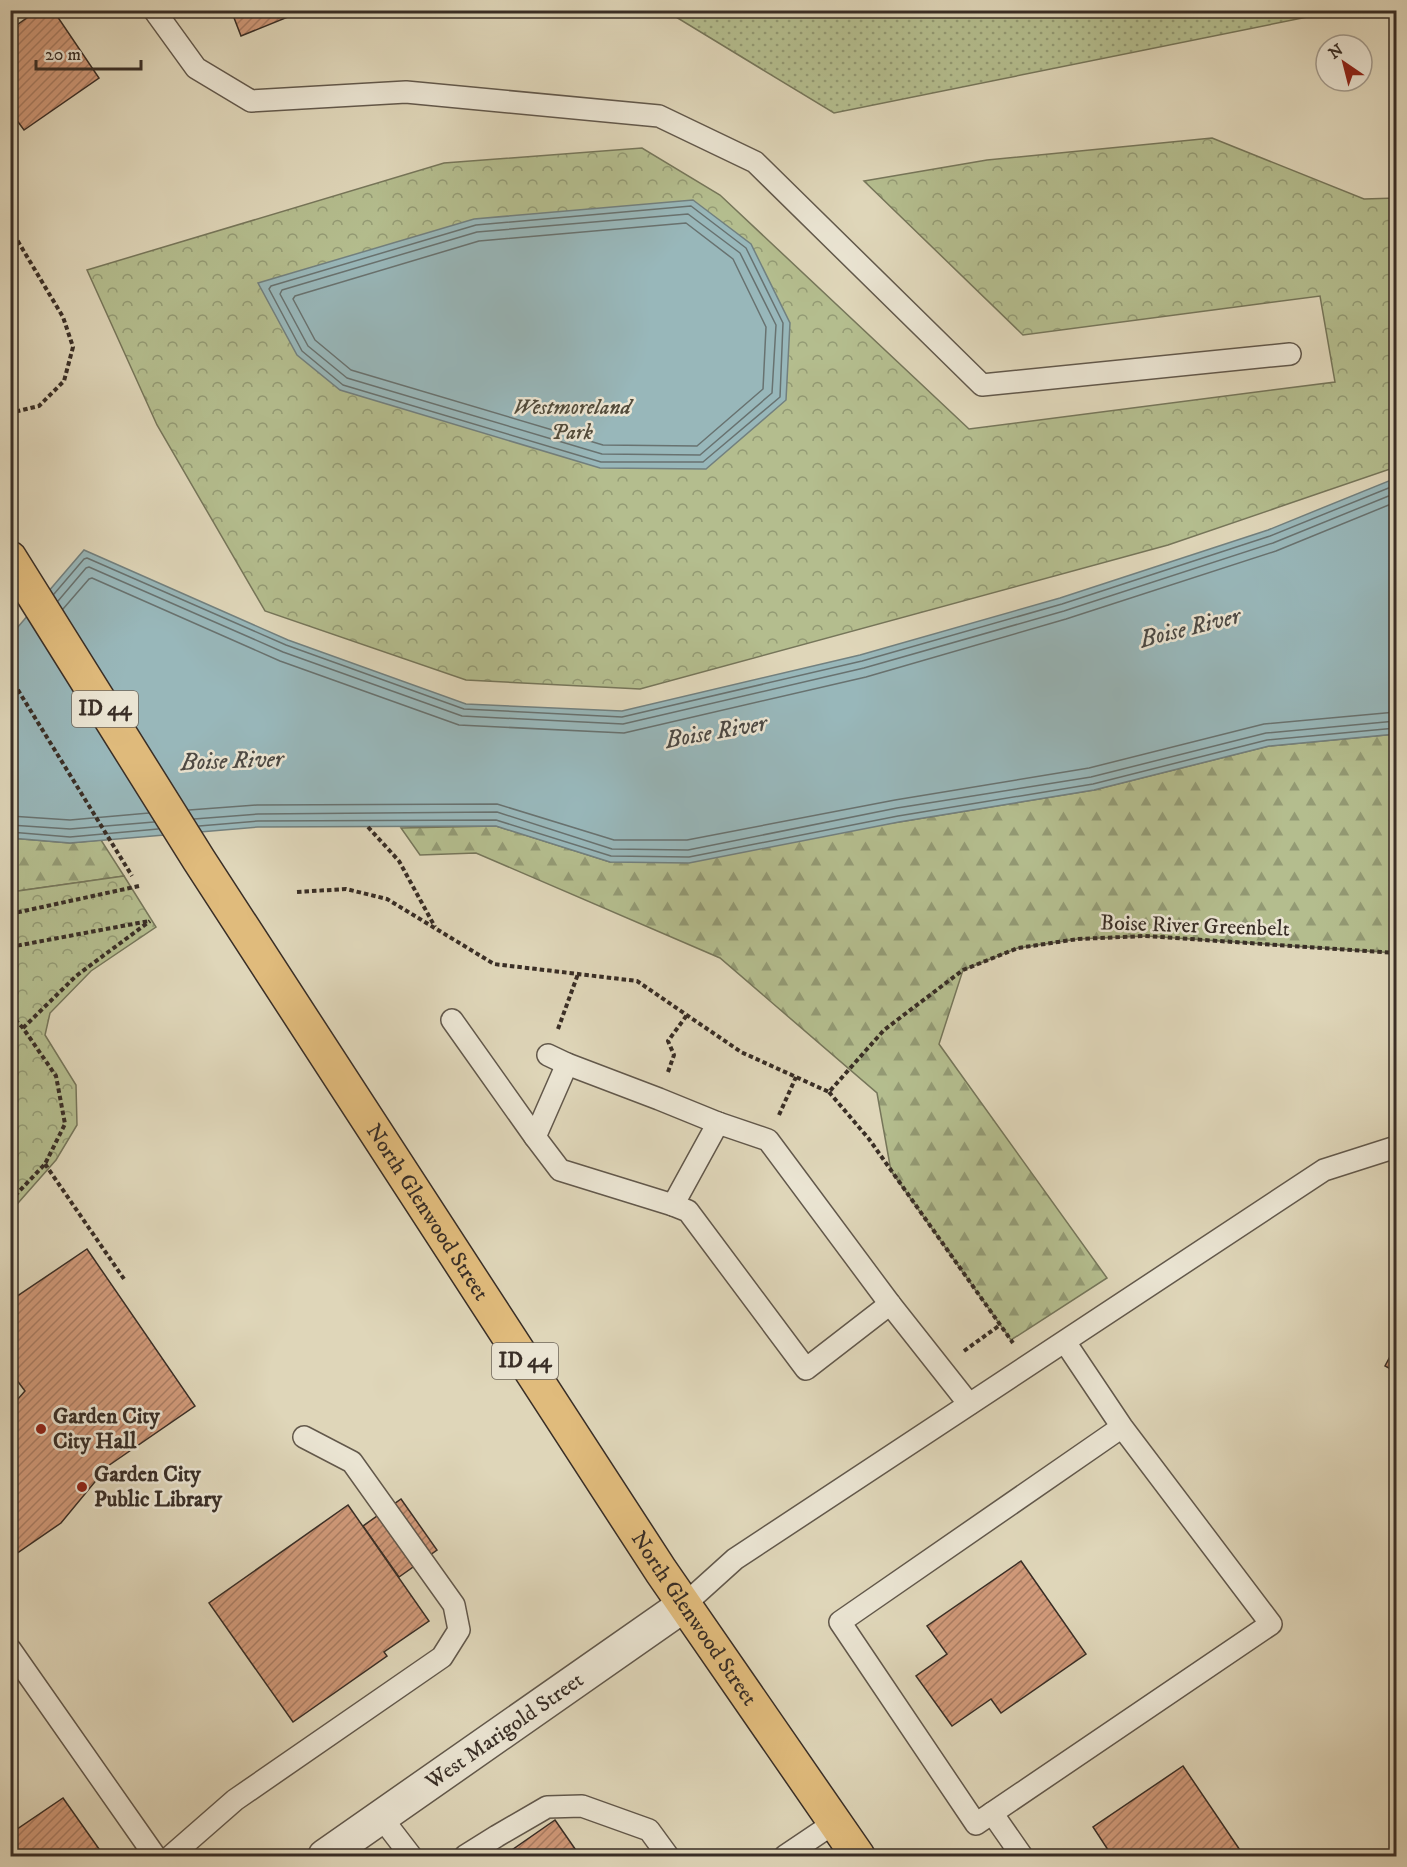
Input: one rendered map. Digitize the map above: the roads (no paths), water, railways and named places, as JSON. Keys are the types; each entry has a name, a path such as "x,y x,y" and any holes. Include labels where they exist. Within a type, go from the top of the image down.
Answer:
{"main road":[{"name":"North Glenwood Street","path":"10,558 199,860 684,1605 858,1857"}],"street":[{"name":"West Marigold Street","path":"325,1857 684,1605"}],"lane":[{"path":"154,10 196,68 250,101 406,92 659,116 756,162 982,386 1290,354"},
{"path":"452,1020 560,1170 673,1204 688,1211 806,1370 890,1304"},
{"path":"535,1137 557,1060 718,1123 768,1140 890,1304 969,1404"},
{"path":"673,1204 718,1123"},
{"path":"684,1605 735,1559 1324,1170 1393,1152"},
{"path":"1065,1342 1122,1427 1271,1624 976,1824 840,1622 1122,1427"},
{"path":"171,1857 235,1800 442,1657 459,1630 454,1605 352,1462 304,1437"},
{"path":"10,1649 155,1857"},
{"path":"465,1857 547,1807 582,1806 649,1830 668,1857"},
{"path":"992,1813 1022,1857"},
{"path":"381,1817 411,1857"},
{"path":"785,1857 834,1823"}],"water":[{"path":"693,200 751,244 790,323 786,400 706,469 600,468 340,390 297,355 258,283 474,219"},
{"name":"Boise River","path":"1396,478 1396,734 1269,746 1094,790 899,822 689,863 610,862 496,826 258,827 70,843 11,838 11,635 84,550 288,640 466,704 622,711 860,655 1060,598 1268,530"}],"place":[{"name":"Garden City City Hall","path":"41,1429"},
{"name":"Garden City Public Library","path":"82,1487"}],"park label":[{"name":"Westmoreland Park","path":"572,420"}]}
